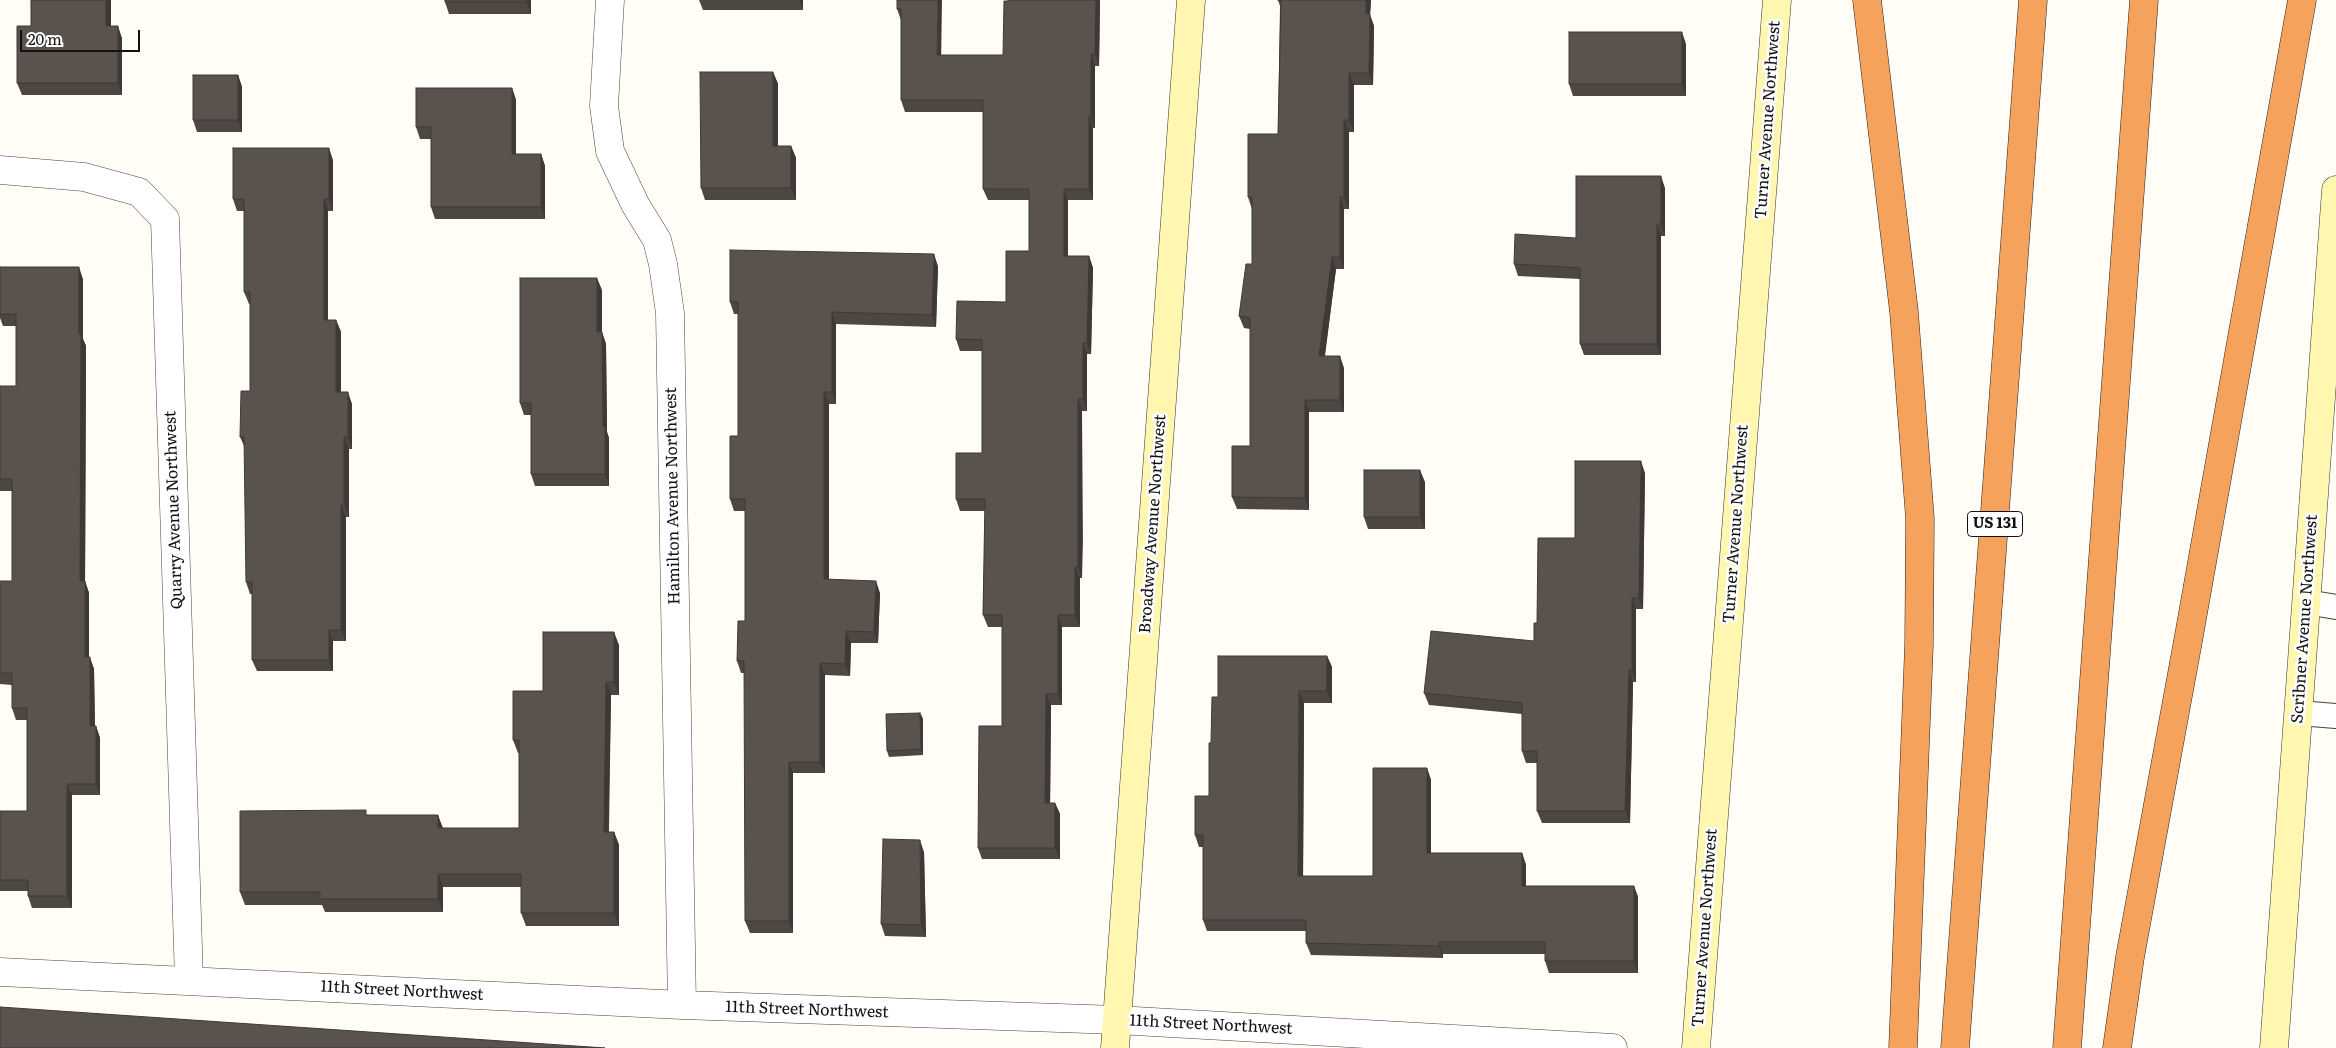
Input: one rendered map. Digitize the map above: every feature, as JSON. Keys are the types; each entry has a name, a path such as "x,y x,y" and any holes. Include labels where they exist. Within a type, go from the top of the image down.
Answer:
{"highway":[{"path":"1868,0 1904,312 1920,519 1919,645 1903,1048"},
{"name":"US 131","path":"1955,1048 2033,0"},
{"path":"2067,1048 2144,0"},
{"path":"2118,1048 2130,957 2302,0"}],"street":[{"name":"Hamilton Avenue Northwest","path":"610,0 604,106 610,151 635,204 657,240 663,264 670,313 682,1005"},
{"name":"Broadway Avenue Northwest","path":"1115,1048 1191,0"},
{"name":"Turner Avenue Northwest","path":"1696,1048 1778,0"},
{"name":"Quarry Avenue Northwest","path":"0,170 84,177 139,192 165,219 188,980"},
{"name":"Scribner Avenue Northwest","path":"2274,1048 2306,602 2332,290 2336,190"},
{"name":"11th Street Northwest","path":"0,972 682,1005 1117,1020 1459,1044 1614,1048"}],"lane":[{"path":"2306,602 2336,607"},
{"path":"2299,713 2336,716"}],"building":[{"path":"31,0 106,0 106,26 118,26 118,83 17,83 17,26 31,26"},
{"path":"445,0 527,0 527,2 445,2"},
{"path":"897,0 938,0 937,55 1003,55 1004,1 1096,0 1095,54 1091,54 1089,189 1064,189 1064,256 1089,256 1087,343 1083,343 1083,399 1078,399 1078,567 1075,567 1075,615 1058,615 1058,694 1046,694 1045,803 1055,803 1055,848 978,848 979,726 1002,726 1002,615 983,615 985,499 956,499 956,453 982,453 982,340 956,339 957,301 1006,302 1006,251 1029,251 1029,189 983,189 983,100 901,100 901,9 897,9"},
{"path":"1281,0 1366,0 1366,14 1370,14 1369,73 1349,73 1349,120 1344,120 1344,197 1340,197 1340,257 1332,257 1319,356 1340,356 1340,400 1305,400 1305,498 1232,497 1232,446 1250,446 1250,318 1239,316 1246,264 1252,264 1252,197 1248,197 1248,134 1278,134"},
{"path":"1569,32 1682,32 1682,84 1569,84"},
{"path":"700,72 773,72 773,146 791,146 791,188 701,188"},
{"path":"193,75 238,75 238,120 193,120"},
{"path":"416,88 512,88 512,154 541,154 541,207 431,207 431,127 416,127"},
{"path":"233,148 329,148 329,199 324,199 324,320 336,320 336,392 348,392 348,437 344,437 344,505 341,505 341,630 329,630 329,660 252,660 252,582 246,582 244,437 240,437 241,391 250,391 250,292 244,292 244,199 233,199"},
{"path":"1576,176 1661,176 1661,224 1657,224 1657,344 1580,344 1580,268 1514,264 1515,234 1576,238"},
{"path":"730,250 934,254 932,315 832,312 832,392 824,392 824,579 876,581 874,632 846,631 845,664 820,663 820,762 789,762 789,921 745,921 744,661 737,661 738,621 745,621 745,499 730,499 730,436 738,436 738,302 730,302"},
{"path":"0,267 79,267 79,334 81,334 80,581 85,581 85,657 90,657 90,726 96,726 96,784 67,784 67,896 28,896 28,880 0,880 0,811 27,811 27,708 12,708 12,673 0,673 0,581 12,581 12,479 0,479 0,386 16,386 16,314 0,314"},
{"path":"520,278 597,278 597,332 602,332 605,474 531,474 531,403 520,403"},
{"path":"1575,461 1641,461 1639,598 1632,598 1632,670 1629,670 1625,811 1537,811 1537,751 1522,751 1522,703 1424,693 1431,631 1534,641 1534,623 1537,623 1538,538 1575,538"},
{"path":"1364,470 1420,470 1420,517 1364,517"},
{"path":"543,632 614,632 614,682 606,682 604,832 614,832 614,913 521,913 521,874 438,874 438,899 320,899 320,892 240,892 240,811 366,810 366,815 438,815 438,828 519,828 519,740 513,740 513,691 543,691"},
{"path":"1218,656 1327,656 1327,691 1299,691 1298,876 1373,876 1373,768 1427,768 1427,853 1522,853 1522,886 1634,886 1634,961 1545,961 1545,942 1439,942 1439,946 1306,943 1306,920 1203,920 1203,835 1195,835 1195,796 1209,796 1209,743 1211,743 1212,697 1218,697"},
{"path":"920,713 921,749 887,751 886,714"},
{"path":"883,839 920,840 921,925 881,924"},
{"path":"0,1007 605,1048 0,1048"}]}
